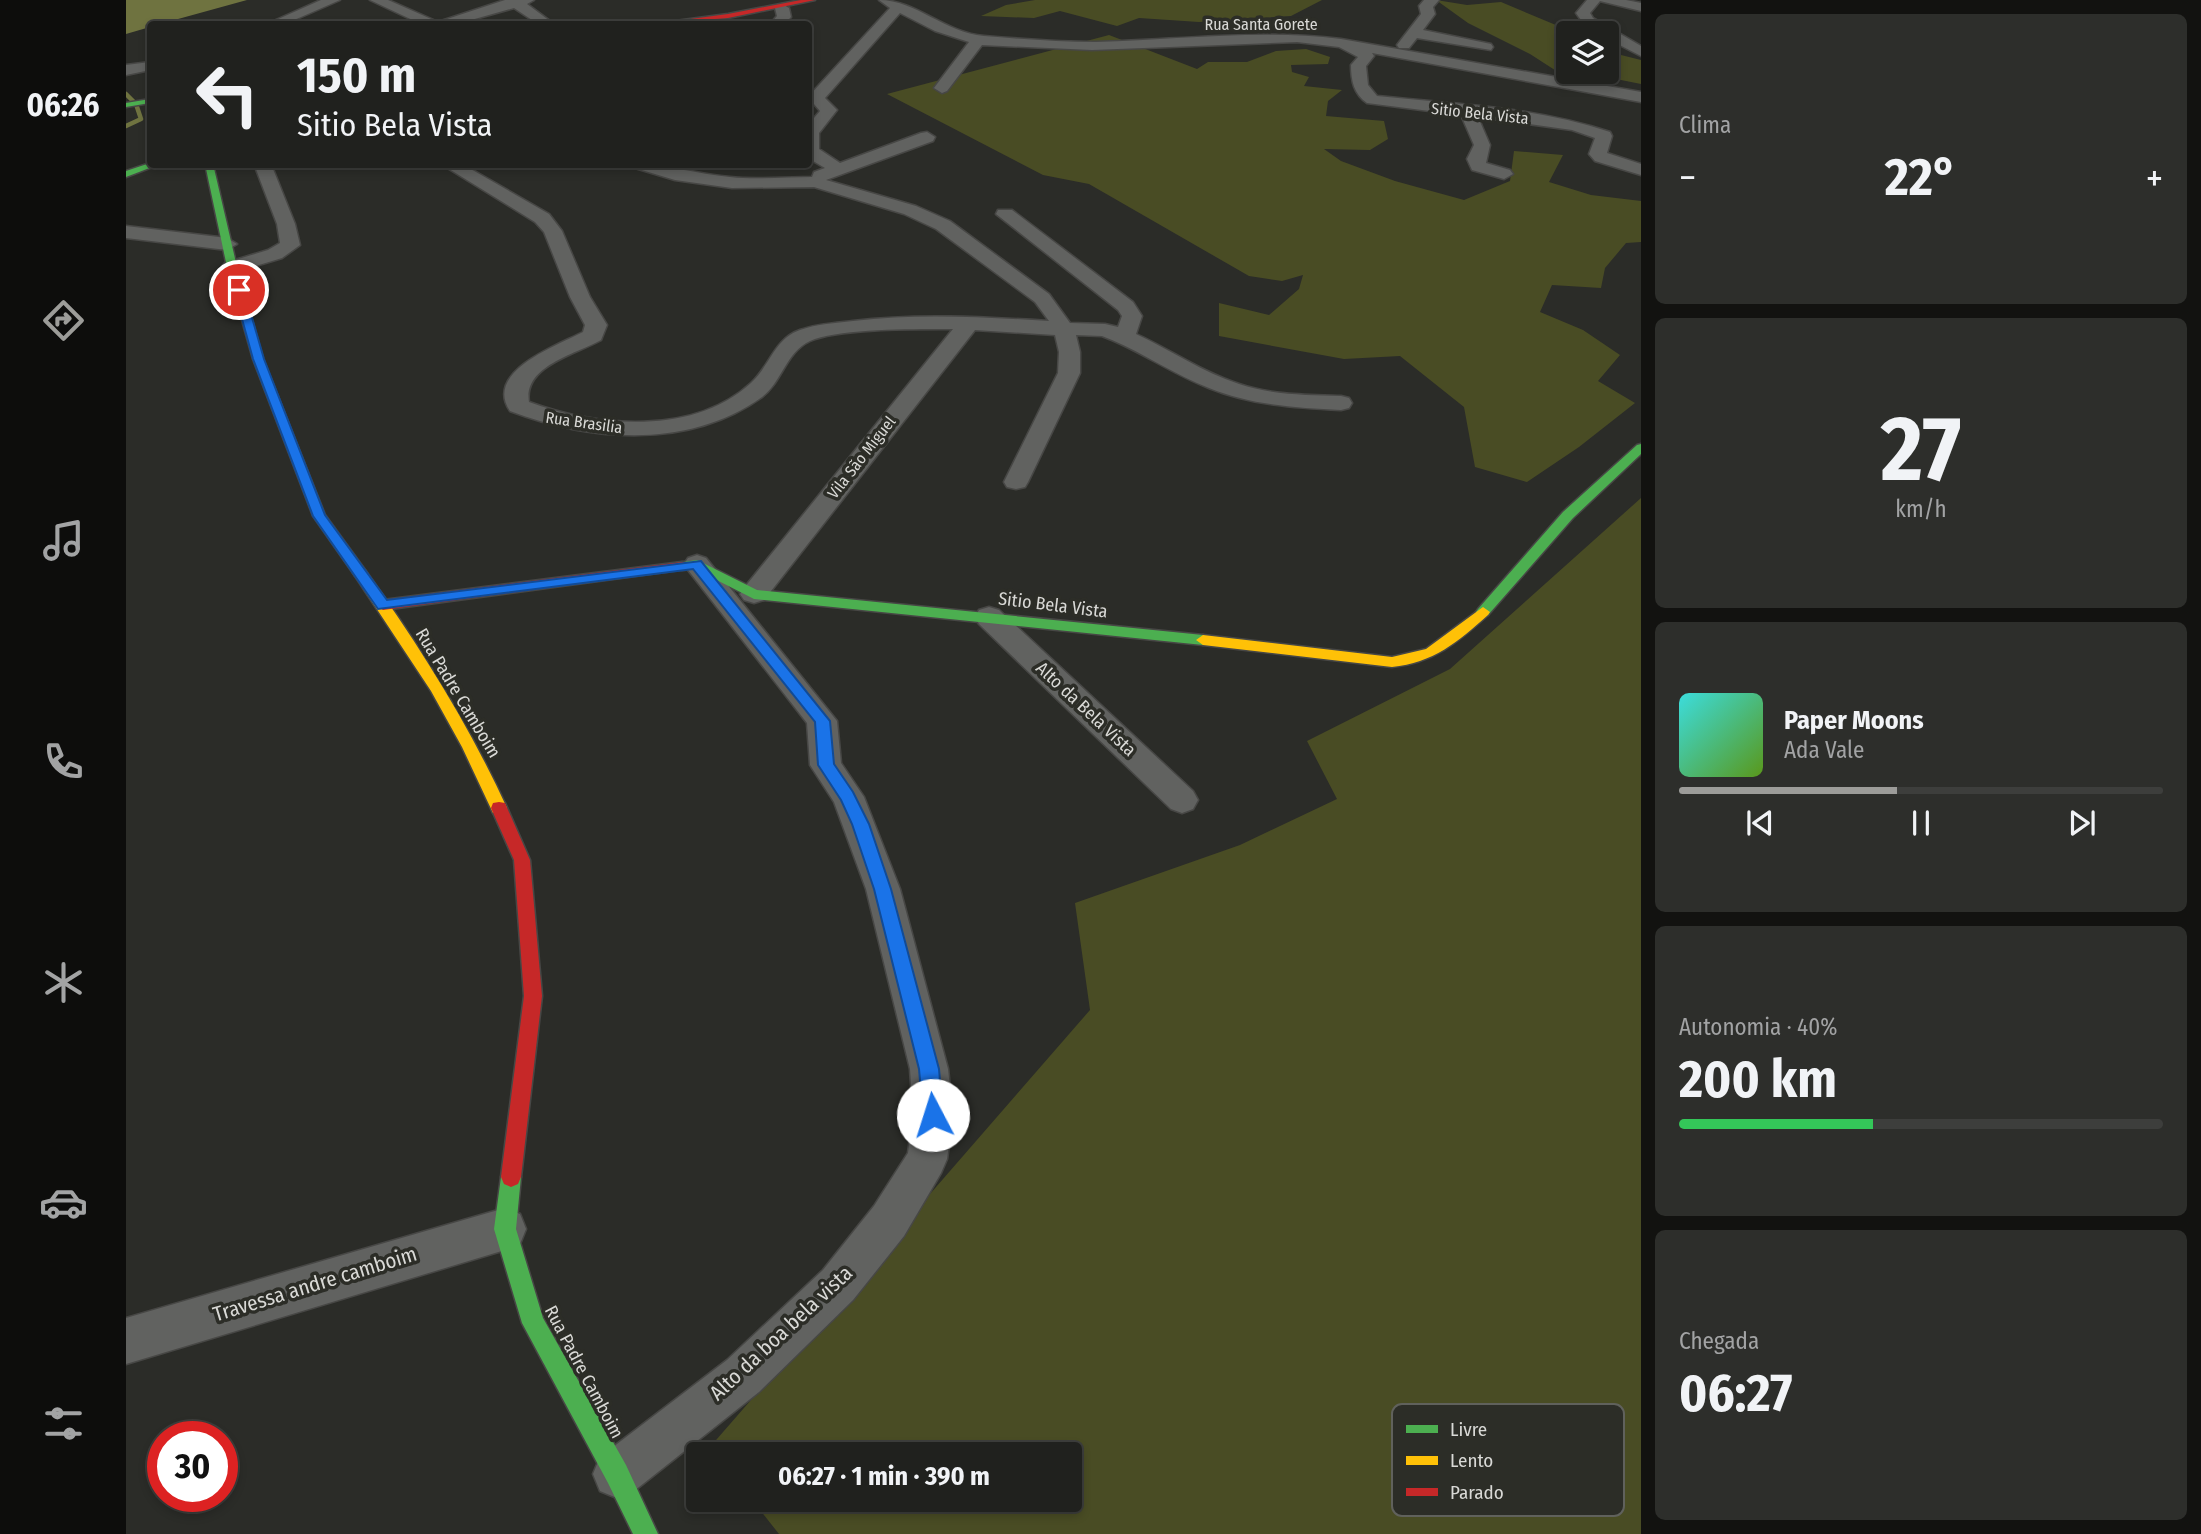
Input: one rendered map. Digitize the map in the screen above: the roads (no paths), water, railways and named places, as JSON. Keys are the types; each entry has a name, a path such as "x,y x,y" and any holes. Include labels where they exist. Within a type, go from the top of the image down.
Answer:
{"street":[{"path":"281,21 333,0"},
{"path":"377,0 425,21"},
{"path":"680,21 782,8 813,0"},
{"path":"1397,55 1428,13 1426,6 1432,0"},
{"path":"1594,0 1583,13 1588,21 1641,52"},
{"path":"1606,0 1641,7"},
{"path":"453,21 518,1 543,21"},
{"path":"812,132 829,110 816,98 893,3"},
{"name":"Rua Santa Gorete","path":"893,3 940,28 978,40 1092,46 1297,38 1341,43 1641,97"},
{"path":"780,21 784,17 782,8"},
{"path":"1415,33 1486,47"},
{"path":"942,88 978,40"},
{"name":"Sitio Bela Vista","path":"1341,43 1367,56 1358,65 1358,69 1361,89 1368,98 1387,104 1527,118 1596,132 1604,136 1598,154 1601,157 1641,170"},
{"path":"126,70 147,66"},
{"path":"1467,111 1482,145 1476,159 1478,166 1504,174"},
{"path":"806,181 927,136"},
{"path":"812,152 838,169"},
{"path":"126,174 147,167"},
{"name":"Rua Padre Camboim","path":"210,168 232,267 258,359 319,516 383,606 476,755 522,860 533,996 505,1229 533,1323 617,1474 646,1534"},
{"path":"232,267 268,257 290,245 286,224 264,168"},
{"name":"Rua Brasilia","path":"456,168 542,218 553,231 580,297 596,325 593,335 536,365 518,381 513,395 518,406 541,417 609,427 648,429 683,424 721,413 758,390 780,353 806,335 908,322 971,322"},
{"path":"653,168 675,175 731,174 806,181 886,202 943,225 1042,298 1055,312 1064,329 1071,360 1069,373 1016,482"},
{"path":"1004,214 1126,306 1132,316 1125,337"},
{"path":"126,232 227,244"},
{"path":"971,322 1064,329 1094,328 1125,337 1217,384 1274,399 1341,403"},
{"name":"Vila São Miguel","path":"754,594 971,322"},
{"name":"Sitio Bela Vista","path":"697,564 754,594 1320,652 1366,660 1410,661 1438,651 1463,631 1487,608 1569,514 1641,448"},
{"path":"383,606 697,564"},
{"name":"Alto da boa bela vista","path":"617,1474 743,1376 838,1285 889,1221 927,1159 933,1115 929,1069 883,889 848,797 826,765 822,721 697,564"},
{"name":"Alto da Bela Vista","path":"989,617 1182,800"},
{"name":"Travessa andre camboim","path":"126,1341 505,1229"}],"waterway":[{"path":"126,94 136,104 141,119 126,126"}]}
